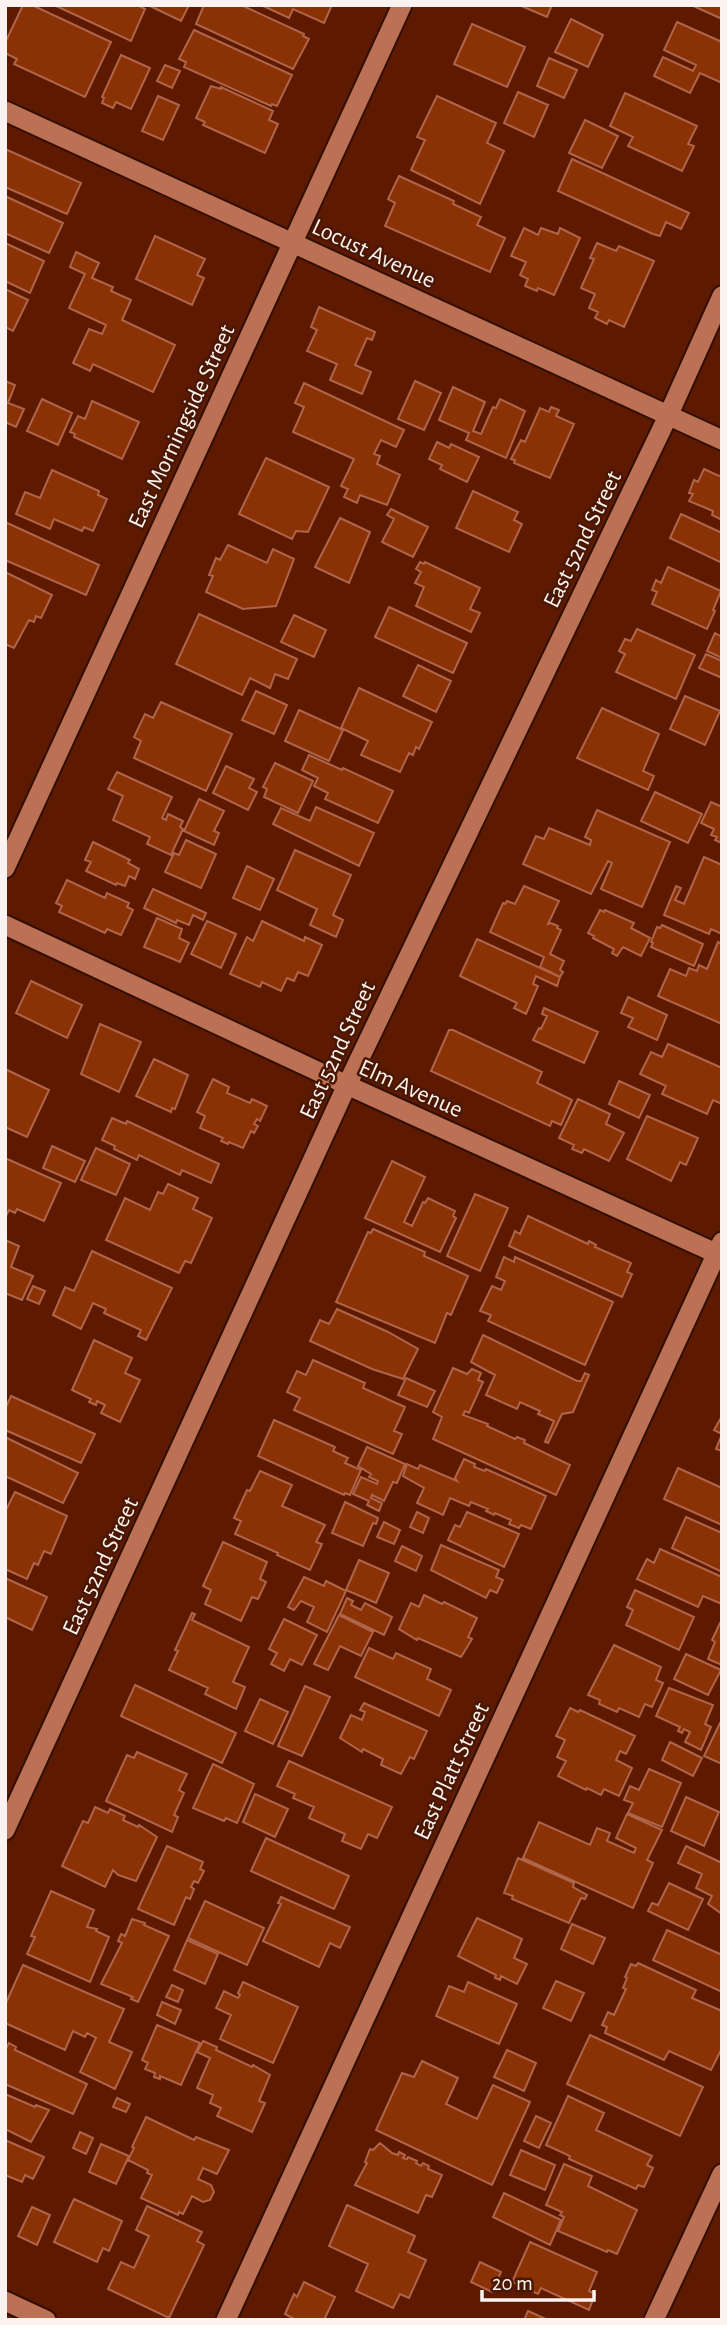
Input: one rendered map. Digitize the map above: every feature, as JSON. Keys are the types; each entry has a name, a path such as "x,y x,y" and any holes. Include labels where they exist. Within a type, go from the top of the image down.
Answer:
{"street":[{"name":"East Morningside Street","path":"5,868 401,5"},
{"name":"Locust Avenue","path":"5,111 722,440"},
{"name":"East 52nd Street","path":"5,1830 347,1085 668,416 722,296"},
{"name":"Elm Avenue","path":"5,925 347,1085 720,1250"},
{"name":"East Platt Street","path":"226,2320 720,1250"},
{"path":"654,2320 722,2174"},
{"path":"5,2301 46,2320"}],"building":[{"path":"23,5 32,5 111,42 85,97 14,64 17,59 5,53 5,43"},
{"path":"54,5 137,5 145,9 131,41"},
{"path":"148,5 189,5 181,21"},
{"path":"204,5 241,5 304,34 303,36 309,39 293,69 196,24"},
{"path":"261,5 332,5 324,23 293,9 289,18"},
{"path":"519,5 552,5 547,17"},
{"path":"691,5 722,5 722,19"},
{"path":"571,19 603,35 588,67 555,52"},
{"path":"677,22 722,42 722,83 700,73 690,93 654,76 663,57 693,71 696,65 664,50"},
{"path":"472,24 525,47 507,87 454,64"},
{"path":"194,30 292,75 277,106 271,106 184,67 186,62 179,59"},
{"path":"121,55 150,68 131,109 116,102 113,108 102,103 102,97"},
{"path":"549,58 577,70 564,98 537,86"},
{"path":"165,65 180,71 172,88 157,81"},
{"path":"211,86 221,87 273,111 269,120 278,124 265,153 203,125 205,122 196,118"},
{"path":"518,92 548,105 534,137 504,123"},
{"path":"625,93 697,126 688,144 694,146 682,171 628,146 633,137 610,126"},
{"path":"158,96 179,105 163,140 142,131"},
{"path":"437,96 496,123 487,143 504,151 480,204 411,170 425,140 417,137"},
{"path":"585,120 618,136 602,168 569,153"},
{"path":"5,149 81,183 67,214 5,187"},
{"path":"572,159 689,213 681,229 666,222 660,236 653,234 558,191"},
{"path":"399,176 454,201 453,204 481,217 477,225 505,238 490,272 385,226 395,203 388,199"},
{"path":"5,196 63,223 49,253 5,233"},
{"path":"524,228 538,235 541,228 558,234 560,228 580,238 554,295 525,286 528,279 520,275 526,262 511,256"},
{"path":"155,236 205,259 197,275 204,278 192,305 136,279"},
{"path":"5,243 44,261 30,293 5,281"},
{"path":"597,243 616,251 619,246 654,261 624,327 609,320 607,324 595,318 598,312 589,308 595,294 581,288 594,259 590,258"},
{"path":"76,252 99,263 92,278 113,287 111,291 131,300 122,320 175,345 153,392 93,364 90,371 73,363 89,329 102,334 106,325 69,308 85,274 70,267"},
{"path":"5,289 28,300 13,331 5,327"},
{"path":"319,307 375,332 372,340 367,338 355,365 371,372 362,394 330,380 337,364 307,351 317,330 311,327"},
{"path":"5,381 15,385 8,403 24,409 16,427 5,422"},
{"path":"415,381 441,393 424,430 398,419"},
{"path":"304,383 404,430 396,447 381,440 374,454 380,456 377,464 400,475 387,505 360,495 357,503 344,497 348,489 341,486 354,459 293,432 304,407 295,403"},
{"path":"453,387 485,402 473,431 481,434 493,407 496,408 500,399 525,411 506,458 466,440 469,433 439,420"},
{"path":"42,399 72,413 58,445 27,431"},
{"path":"92,401 139,422 122,459 74,437 75,434 70,432 78,416 85,419"},
{"path":"551,407 559,410 556,416 574,424 550,478 514,463 515,460 511,459 521,440 525,442 540,408 549,412"},
{"path":"437,442 449,448 451,444 479,457 467,482 440,469 442,465 429,459"},
{"path":"266,458 329,487 308,532 296,531 292,539 239,514"},
{"path":"704,469 722,475 722,520 712,515 713,511 689,501 693,494 689,493 694,480 698,482"},
{"path":"52,470 99,491 98,495 107,499 93,531 84,527 82,531 54,519 50,529 16,514 25,492 40,498"},
{"path":"473,491 518,512 514,520 522,524 509,552 456,528"},
{"path":"391,509 428,527 413,557 382,542 394,519 387,515"},
{"path":"681,514 722,533 722,563 670,538"},
{"path":"340,518 370,532 349,583 315,567"},
{"path":"5,522 99,565 86,595 5,560"},
{"path":"228,545 267,563 273,549 294,559 276,606 243,609 206,592 213,576 209,575 216,558 220,560"},
{"path":"420,562 480,588 470,609 480,613 471,632 416,606 424,587 415,583 421,572 416,569"},
{"path":"668,567 721,591 707,629 652,604 657,592 652,590 656,580 661,583"},
{"path":"5,572 52,595 41,618 36,616 34,622 29,620 14,648 5,644"},
{"path":"389,607 467,643 453,673 375,637"},
{"path":"199,614 297,659 288,679 275,674 270,688 250,678 242,695 176,664"},
{"path":"294,615 326,630 314,657 281,642"},
{"path":"637,629 695,655 676,699 616,672 625,654 619,651 625,639 631,641"},
{"path":"715,633 722,637 722,658 707,651"},
{"path":"706,654 722,661 722,678 699,668"},
{"path":"418,665 451,681 436,712 403,696"},
{"path":"359,688 432,722 419,749 416,747 413,755 409,753 400,772 361,755 368,741 341,728"},
{"path":"256,691 287,705 274,734 242,720"},
{"path":"685,696 720,711 705,745 670,729"},
{"path":"161,702 232,734 206,791 134,758 141,741 134,737 145,714 153,718"},
{"path":"602,708 659,734 643,771 654,776 648,790 577,758"},
{"path":"299,710 343,730 329,761 285,741"},
{"path":"309,755 393,791 378,823 325,799 328,793 314,786 318,778 302,770"},
{"path":"275,763 313,781 298,813 264,797 267,789 263,787"},
{"path":"226,766 254,779 249,788 257,792 248,810 213,793"},
{"path":"117,772 172,797 162,818 166,820 168,814 183,821 180,827 183,829 171,855 147,844 150,837 113,820 123,796 108,789"},
{"path":"655,792 702,814 688,843 641,821"},
{"path":"199,799 224,811 214,831 219,833 214,845 184,831"},
{"path":"711,802 722,807 722,843 711,835 714,829 701,823"},
{"path":"316,807 374,833 359,866 273,824 281,808 310,821"},
{"path":"597,810 670,842 642,907 601,889 612,863 608,861 591,894 523,864 536,836 544,839 549,828 590,845 591,840 585,837"},
{"path":"186,840 216,854 201,888 165,872 174,853 179,855"},
{"path":"93,842 130,860 128,863 139,869 135,879 129,876 125,886 116,885 86,871 91,862 85,860"},
{"path":"295,850 351,875 333,915 343,920 336,937 310,925 317,909 277,890"},
{"path":"704,857 722,865 722,934 711,929 709,934 664,915 676,886 681,888 675,900 684,904"},
{"path":"247,866 274,879 260,910 233,898"},
{"path":"67,880 105,898 107,893 129,903 127,907 133,910 121,935 107,929 105,933 59,912 62,906 56,903"},
{"path":"524,886 559,901 548,924 558,926 561,930 550,954 564,961 560,977 540,967 544,957 490,932 503,903 507,901 515,904"},
{"path":"153,889 206,913 203,920 193,915 189,925 177,920 176,923 144,908"},
{"path":"600,910 634,923 631,928 650,938 641,956 623,947 617,956 612,953 614,949 588,933"},
{"path":"157,918 182,929 179,938 189,943 180,962 144,947"},
{"path":"207,921 236,934 221,968 191,954"},
{"path":"262,921 304,941 305,937 322,945 308,976 298,972 294,981 287,978 281,991 262,982 260,987 230,974 247,937 253,941"},
{"path":"662,925 703,944 694,966 651,947 657,927"},
{"path":"477,939 560,977 557,986 536,976 533,984 538,986 526,1014 514,1008 517,1003 460,976"},
{"path":"718,942 722,944 722,1024 658,996 670,969 686,976 689,968 697,971 699,965 707,969"},
{"path":"31,981 82,1005 67,1038 16,1013"},
{"path":"628,997 667,1015 657,1040 628,1027 633,1018 621,1013"},
{"path":"544,1008 598,1032 584,1063 533,1040 547,1016 542,1014"},
{"path":"100,1024 141,1042 119,1092 81,1074"},
{"path":"449,1030 542,1072 537,1083 572,1100 561,1125 552,1121 550,1126 431,1071"},
{"path":"668,1044 722,1068 722,1104 713,1100 707,1114 662,1094 666,1086 640,1074 651,1052 662,1057"},
{"path":"154,1059 188,1075 175,1109 172,1108 171,1112 136,1096"},
{"path":"5,1069 49,1090 27,1137 5,1127"},
{"path":"213,1079 229,1087 227,1093 250,1103 252,1099 267,1106 260,1121 257,1119 254,1124 258,1126 254,1133 251,1131 243,1148 221,1141 223,1138 200,1128 205,1116 197,1112"},
{"path":"619,1081 650,1095 639,1118 609,1104"},
{"path":"578,1099 610,1114 606,1124 624,1133 609,1161 584,1149 582,1153 572,1149 574,1145 559,1138"},
{"path":"647,1116 698,1138 686,1165 680,1162 671,1181 627,1159"},
{"path":"112,1118 126,1124 127,1121 219,1164 211,1183 182,1170 180,1175 139,1155 137,1160 114,1149 115,1146 102,1140"},
{"path":"52,1146 85,1161 75,1182 43,1168"},
{"path":"96,1148 130,1164 116,1195 81,1180"},
{"path":"5,1158 61,1183 44,1221 17,1209 15,1213 9,1210 5,1218"},
{"path":"392,1161 425,1177 404,1222 412,1226 423,1202 428,1198 455,1211 453,1216 456,1218 440,1252 365,1218"},
{"path":"168,1184 198,1198 193,1209 212,1218 191,1263 185,1261 179,1273 106,1240 125,1198 150,1210 158,1192 163,1194"},
{"path":"475,1194 508,1208 480,1271 447,1256"},
{"path":"528,1216 588,1244 589,1241 596,1245 595,1247 631,1263 627,1272 632,1274 622,1297 509,1246 515,1231 520,1234"},
{"path":"373,1229 425,1252 424,1256 468,1276 451,1315 447,1313 435,1343 336,1302 368,1232 371,1233"},
{"path":"5,1240 19,1246 11,1267 33,1276 22,1300 5,1293"},
{"path":"92,1251 172,1288 146,1340 138,1336 141,1330 104,1313 106,1309 93,1303 81,1329 53,1315 65,1287 74,1291"},
{"path":"504,1257 514,1262 515,1257 613,1302 585,1365 488,1321 491,1315 480,1311 492,1286 501,1290 505,1281 496,1277"},
{"path":"33,1286 45,1291 39,1304 27,1299"},
{"path":"337,1309 418,1349 403,1379 372,1369 310,1341 320,1320 329,1324"},
{"path":"483,1335 577,1381 581,1381 585,1373 589,1375 573,1412 562,1414 548,1443 545,1442 554,1421 520,1402 517,1409 486,1395 495,1375 471,1362"},
{"path":"94,1340 132,1358 125,1373 140,1380 120,1422 101,1413 105,1405 97,1401 96,1405 89,1402 91,1399 72,1390"},
{"path":"313,1360 365,1383 363,1388 405,1407 394,1431 402,1434 393,1454 294,1410 300,1398 287,1392 297,1371 306,1375"},
{"path":"453,1368 467,1374 472,1369 481,1373 478,1380 483,1382 469,1413 465,1411 463,1415 488,1424 487,1426 515,1439 517,1437 525,1440 524,1443 570,1465 556,1495 433,1439 442,1417 433,1412"},
{"path":"406,1378 435,1391 427,1407 398,1395"},
{"path":"11,1396 95,1434 81,1463 5,1430 5,1409"},
{"path":"722,1416 722,1434 714,1430"},
{"path":"274,1420 335,1447 333,1451 348,1458 345,1463 361,1470 350,1495 344,1495 258,1456"},
{"path":"722,1434 722,1451 716,1449"},
{"path":"5,1437 78,1473 63,1503 5,1476"},
{"path":"367,1447 405,1464 397,1483 393,1482 384,1501 372,1495 371,1498 382,1503 379,1511 367,1505 369,1501 353,1494 361,1477 377,1484 378,1481 369,1477 371,1474 358,1466"},
{"path":"464,1459 475,1464 474,1467 485,1471 486,1469 546,1496 531,1529 509,1524 511,1520 495,1513 494,1515 486,1511 488,1509 471,1502 469,1506 450,1498 443,1515 417,1503 424,1488 403,1476 407,1464 418,1469 420,1465 457,1481 455,1478"},
{"path":"678,1468 722,1488 722,1525 664,1499"},
{"path":"260,1471 292,1485 282,1506 325,1525 316,1542 322,1544 310,1570 235,1534 241,1521 234,1518 247,1490 250,1491"},
{"path":"15,1492 67,1516 51,1554 44,1551 38,1565 34,1563 27,1579 5,1569 5,1512"},
{"path":"345,1502 378,1518 363,1546 332,1533"},
{"path":"417,1512 429,1518 423,1533 410,1527"},
{"path":"467,1512 519,1534 504,1567 448,1540 455,1525 460,1527"},
{"path":"686,1517 722,1533 722,1572 672,1548"},
{"path":"384,1522 400,1530 394,1544 377,1537"},
{"path":"223,1542 267,1562 260,1579 266,1582 258,1599 252,1597 241,1621 205,1604 211,1590 203,1586"},
{"path":"441,1545 499,1570 496,1577 503,1580 497,1593 490,1590 486,1598 431,1570"},
{"path":"402,1546 422,1556 416,1571 395,1561"},
{"path":"660,1549 722,1577 722,1604 703,1596 698,1607 637,1579 647,1559 654,1563"},
{"path":"359,1560 389,1573 376,1603 346,1590"},
{"path":"304,1577 324,1586 326,1581 346,1591 327,1632 307,1622 314,1607 301,1601 294,1610 288,1607"},
{"path":"5,1578 47,1597 32,1630 5,1617"},
{"path":"635,1590 694,1617 679,1650 626,1625 633,1610 627,1607"},
{"path":"424,1595 477,1618 468,1637 472,1639 461,1657 418,1638 417,1640 399,1629 411,1603 419,1607"},
{"path":"347,1598 353,1601 351,1605 361,1610 365,1603 392,1617 384,1635 340,1614"},
{"path":"192,1613 195,1614 192,1620 249,1647 233,1682 245,1687 236,1709 205,1694 208,1688 169,1670"},
{"path":"339,1615 373,1632 361,1656 340,1646 328,1670 314,1664"},
{"path":"284,1619 317,1635 302,1665 290,1659 284,1671 271,1664 277,1653 269,1649"},
{"path":"720,1623 722,1665 708,1659 715,1642 712,1640"},
{"path":"614,1645 661,1667 656,1680 663,1683 652,1707 645,1704 639,1717 619,1708 617,1712 599,1704 600,1700 588,1695"},
{"path":"369,1648 393,1659 396,1653 431,1669 427,1679 451,1690 439,1716 355,1677"},
{"path":"686,1654 721,1670 708,1695 674,1679"},
{"path":"135,1685 236,1733 222,1763 121,1716"},
{"path":"305,1686 330,1697 302,1756 278,1746"},
{"path":"669,1688 713,1705 705,1724 711,1727 701,1750 685,1742 690,1732 684,1729 682,1733 678,1731 680,1727 656,1716"},
{"path":"260,1699 288,1712 273,1744 245,1731"},
{"path":"364,1703 427,1731 414,1759 410,1757 401,1774 381,1765 383,1759 363,1749 362,1752 340,1738 351,1715 362,1720 365,1712 360,1710"},
{"path":"570,1708 578,1712 580,1710 635,1736 626,1754 620,1751 616,1760 632,1768 619,1796 604,1789 601,1795 558,1776 566,1761 557,1757 565,1740 556,1736"},
{"path":"720,1723 722,1724 722,1764 704,1756"},
{"path":"670,1742 702,1758 693,1776 662,1760"},
{"path":"137,1752 187,1774 179,1790 184,1793 174,1815 178,1817 172,1832 106,1801 127,1755 134,1758"},
{"path":"289,1761 392,1807 377,1838 368,1834 361,1849 342,1841 345,1834 309,1818 314,1807 293,1798 295,1794 277,1786"},
{"path":"213,1764 254,1784 237,1823 226,1818 224,1821 193,1808"},
{"path":"649,1769 681,1783 662,1827 628,1813 633,1803 624,1800 630,1786 639,1790"},
{"path":"255,1794 288,1809 275,1837 243,1822"},
{"path":"686,1797 719,1812 704,1846 671,1831"},
{"path":"95,1807 108,1813 110,1809 125,1816 123,1820 138,1827 139,1825 157,1837 136,1881 118,1875 113,1870 105,1887 62,1866 83,1821 88,1823"},
{"path":"627,1814 662,1830 647,1860 653,1863 633,1908 523,1858 539,1822 590,1845 597,1828 610,1833 607,1841 634,1853 636,1848 616,1838"},
{"path":"266,1838 349,1876 334,1909 251,1871"},
{"path":"167,1846 203,1862 200,1869 204,1871 198,1883 194,1881 190,1899 186,1897 174,1925 138,1909"},
{"path":"686,1846 722,1863 722,1914 708,1904 712,1896 696,1888 702,1874 678,1863"},
{"path":"518,1858 574,1883 573,1887 587,1895 585,1899 581,1898 569,1923 504,1893"},
{"path":"669,1883 703,1899 688,1930 648,1911 652,1903 658,1905"},
{"path":"51,1891 94,1910 87,1927 97,1929 96,1931 109,1937 90,1982 27,1954 35,1937 31,1936"},
{"path":"281,1897 350,1927 340,1948 330,1943 319,1967 263,1941 281,1904 278,1903"},
{"path":"205,1901 264,1928 247,1965 188,1938"},
{"path":"477,1918 522,1939 514,1958 527,1964 517,1984 501,1976 500,1980 495,1978 496,1975 458,1956"},
{"path":"132,1919 169,1936 138,2002 131,1999 133,1997 101,1984 122,1943 118,1941 121,1934 125,1936"},
{"path":"572,1924 605,1938 593,1964 561,1949"},
{"path":"667,1930 722,1955 722,1992 653,1960"},
{"path":"187,1940 218,1954 205,1984 174,1970"},
{"path":"638,1963 696,1990 692,1998 722,2011 722,2048 711,2070 669,2051 664,2060 605,2033 607,2027 602,2025 608,2012 614,2015 626,1989 623,1988 627,1978 625,1977 631,1964 636,1966"},
{"path":"23,1965 124,2009 109,2042 132,2052 115,2089 80,2072 96,2038 87,2033 85,2037 73,2031 65,2050 5,2023 5,2005"},
{"path":"556,1981 584,1993 571,2021 543,2008"},
{"path":"243,1982 298,2007 273,2063 220,2039 231,2015 216,2008 224,1991 238,1998"},
{"path":"468,1982 517,2004 499,2044 436,2016 449,1986 464,1992"},
{"path":"172,1985 183,1990 178,2002 166,1997"},
{"path":"162,2002 181,2010 175,2024 157,2015"},
{"path":"157,2025 200,2043 181,2085 160,2076 160,2079 154,2077 155,2073 145,2069 148,2063 142,2060"},
{"path":"590,2035 703,2087 680,2136 567,2084"},
{"path":"203,2041 217,2047 216,2050 270,2075 259,2101 265,2103 252,2132 217,2116 221,2108 210,2103 213,2095 197,2088 210,2058 197,2052"},
{"path":"9,2043 16,2047 15,2050 87,2084 73,2114 5,2084 5,2046"},
{"path":"507,2050 536,2063 524,2091 494,2077"},
{"path":"422,2061 458,2078 446,2104 477,2119 493,2085 530,2102 492,2185 376,2130 402,2073 414,2077"},
{"path":"5,2094 49,2110 31,2142 5,2129"},
{"path":"568,2096 604,2113 596,2130 652,2156 647,2165 653,2168 644,2187 638,2185 636,2189 569,2159 570,2156 546,2145"},
{"path":"117,2098 130,2104 126,2112 113,2107"},
{"path":"536,2116 551,2123 539,2148 524,2141"},
{"path":"146,2117 194,2140 196,2137 229,2150 217,2174 203,2168 198,2179 211,2185 214,2192 210,2200 203,2202 192,2196 183,2214 179,2212 178,2215 141,2198 152,2175 147,2173 148,2170 128,2160"},
{"path":"80,2132 93,2138 86,2154 73,2148"},
{"path":"5,2140 44,2157 33,2179 25,2175 22,2182 5,2175"},
{"path":"380,2143 392,2153 398,2155 399,2152 405,2155 403,2158 417,2161 421,2166 423,2163 429,2166 428,2169 442,2175 432,2197 426,2195 418,2213 355,2185 367,2163 365,2162 370,2149 373,2150"},
{"path":"101,2144 129,2156 116,2184 89,2172"},
{"path":"521,2150 555,2165 545,2190 510,2175"},
{"path":"564,2164 592,2176 588,2186 637,2210 617,2254 558,2231 564,2217 560,2215 562,2212 546,2205"},
{"path":"504,2193 561,2220 550,2245 493,2217"},
{"path":"74,2199 122,2221 109,2251 103,2248 97,2262 54,2242"},
{"path":"347,2205 415,2236 408,2252 426,2260 409,2298 400,2294 393,2308 356,2291 368,2264 329,2246"},
{"path":"147,2206 202,2232 197,2241 204,2245 169,2318 108,2289 121,2262 134,2268 149,2236 136,2230"},
{"path":"32,2207 50,2215 37,2245 18,2236"},
{"path":"530,2242 597,2272 589,2291 595,2294 589,2310 541,2288 538,2294 512,2282"},
{"path":"480,2262 501,2272 492,2292 471,2282"},
{"path":"304,2282 335,2297 324,2320 296,2320 285,2314 294,2294 297,2297"},
{"path":"528,2311 548,2320 524,2320"}]}
